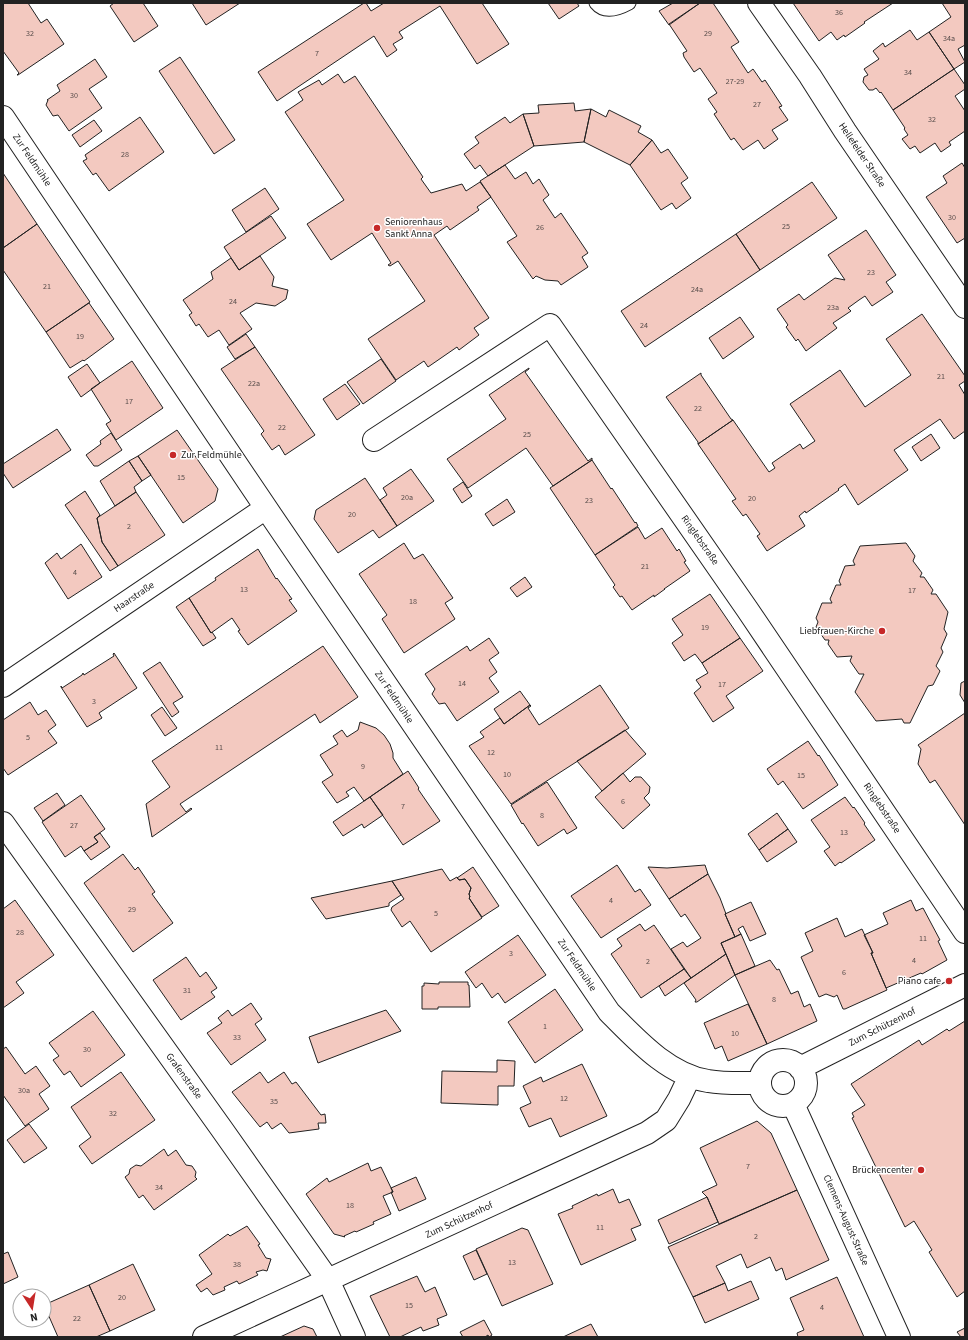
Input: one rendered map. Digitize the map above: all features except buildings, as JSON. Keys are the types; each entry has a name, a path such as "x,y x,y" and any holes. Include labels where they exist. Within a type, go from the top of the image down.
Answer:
{"street":[{"name":"Hellefelder Straße","path":"759,3 810,76 845,131 965,307"},
{"name":"Zur Feldmühle","path":"3,117 266,508 609,1012 649,1051 690,1076 707,1081 760,1083"},
{"name":"Ringlebstraße","path":"374,440 550,325 748,609 965,932"},
{"name":"Haarstraße","path":"3,686 266,508"},
{"name":"Grafenstraße","path":"3,823 328,1280 354,1337"},
{"name":"Zum Schützenhof","path":"800,1068 965,985"},
{"path":"782,1060 788,1061 800,1068 805,1081 805,1088 793,1104 785,1106 777,1105 770,1102 764,1096 760,1083 764,1070 775,1062 782,1060"},
{"name":"Zum Schützenhof","path":"204,1337 647,1133 666,1120 679,1099 690,1076"},
{"name":"Clemens-August-Straße","path":"793,1104 899,1337"}],"lane":[{"path":"596,3 602,9 609,10 629,3"}],"place":[{"name":"Seniorenhaus Sankt Anna","path":"377,228"},
{"name":"Zur Feldmühle","path":"173,455"},
{"name":"Liebfrauen-Kirche","path":"882,631"},
{"name":"Piano cafe","path":"949,981"},
{"name":"Brückencenter","path":"921,1170"}]}
